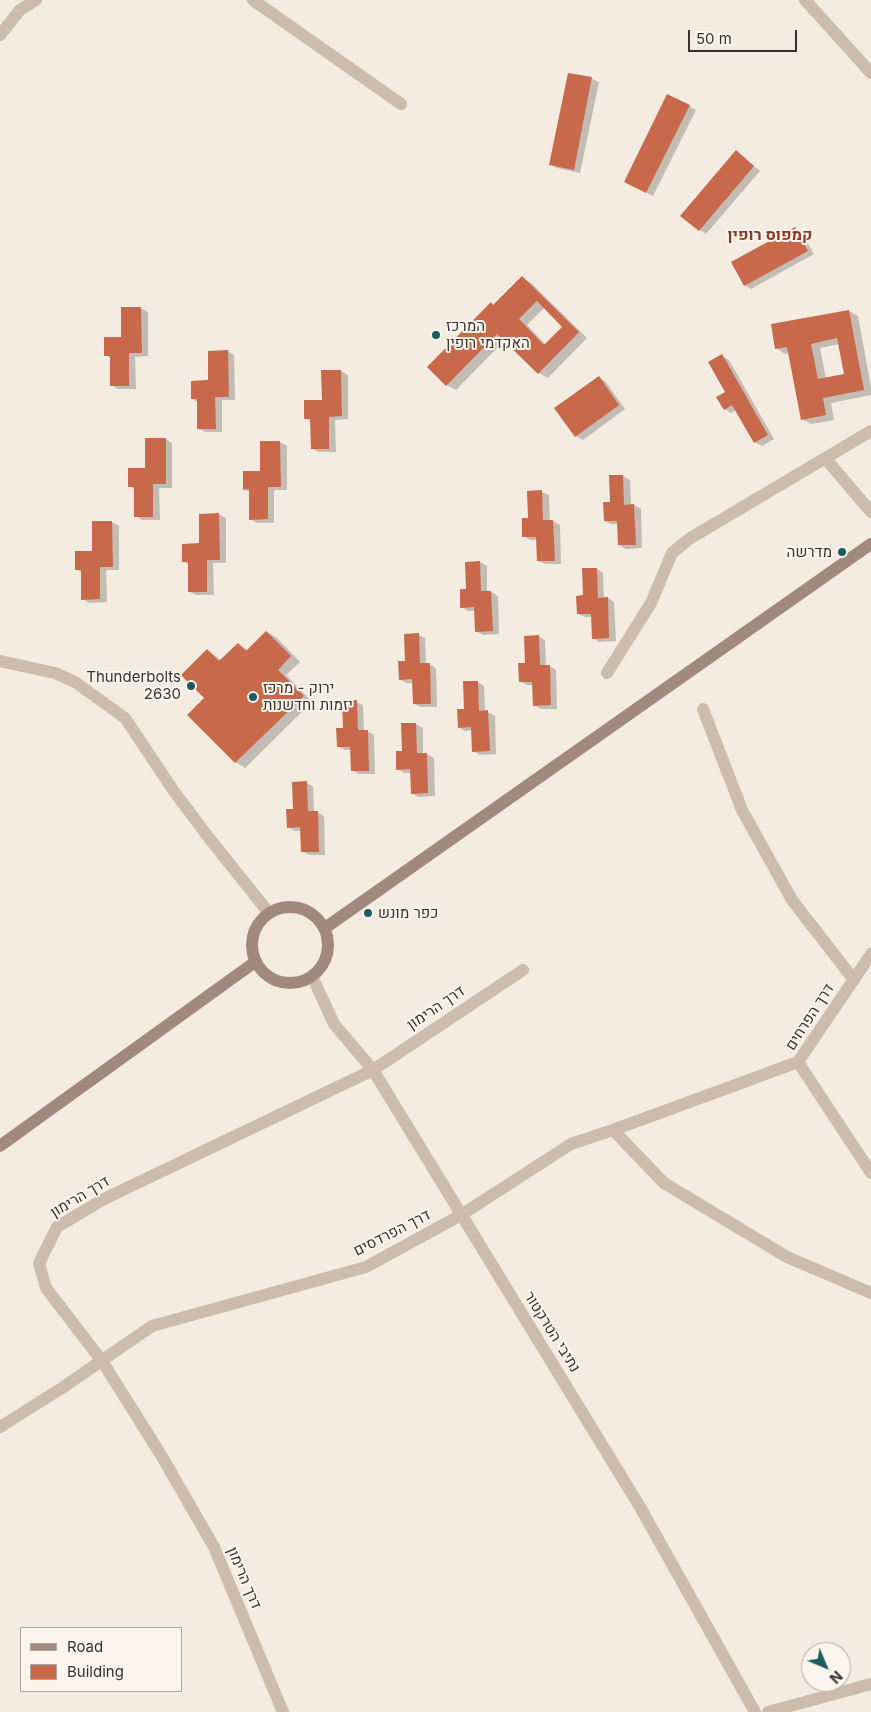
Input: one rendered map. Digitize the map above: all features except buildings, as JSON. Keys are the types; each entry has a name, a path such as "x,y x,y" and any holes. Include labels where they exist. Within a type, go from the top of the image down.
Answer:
{"main road":[{"path":"325,928 871,544"},
{"path":"294,907 306,910 317,918 325,928 328,938 328,949 320,969 312,976 297,982 280,982 266,974 255,962 252,940 260,920 268,913 281,908 294,907"},
{"path":"0,1146 255,962"}],"street":[{"path":"0,35 20,10 36,0"},
{"path":"253,0 401,104"},
{"path":"805,0 871,73"},
{"path":"607,673 651,603 672,553 689,540 871,430"},
{"path":"826,458 871,512"},
{"path":"0,661 55,673 75,682 125,718 173,790 223,858 268,913"},
{"path":"703,709 742,810 792,900 854,980"},
{"name":"דרך הפרחים","path":"871,954 798,1062 871,1173"},
{"name":"דרך הרימון","path":"283,1712 214,1547 161,1455 102,1361 46,1288 39,1263 57,1227 104,1199 373,1070 523,970"},
{"name":"נתיבי הטרקטור","path":"312,976 334,1024 373,1070 640,1507 755,1712"},
{"name":"דרך הפרדסים","path":"0,1427 152,1326 366,1267 461,1215 571,1144 798,1062"},
{"path":"613,1130 664,1183 787,1257 871,1292"},
{"path":"768,1712 871,1684"}],"place":[{"name":"המרכז האקדמי רופין","path":"436,335"},
{"name":"מדרשה","path":"842,552"},
{"name":"Thunderbolts 2630","path":"191,686"},
{"name":"ירוק - מרכז יזמות וחדשנות","path":"253,697"},
{"name":"כפר מונש","path":"368,913"}],"district":[{"name":"קמפוס רופין","path":"770,235"}]}
